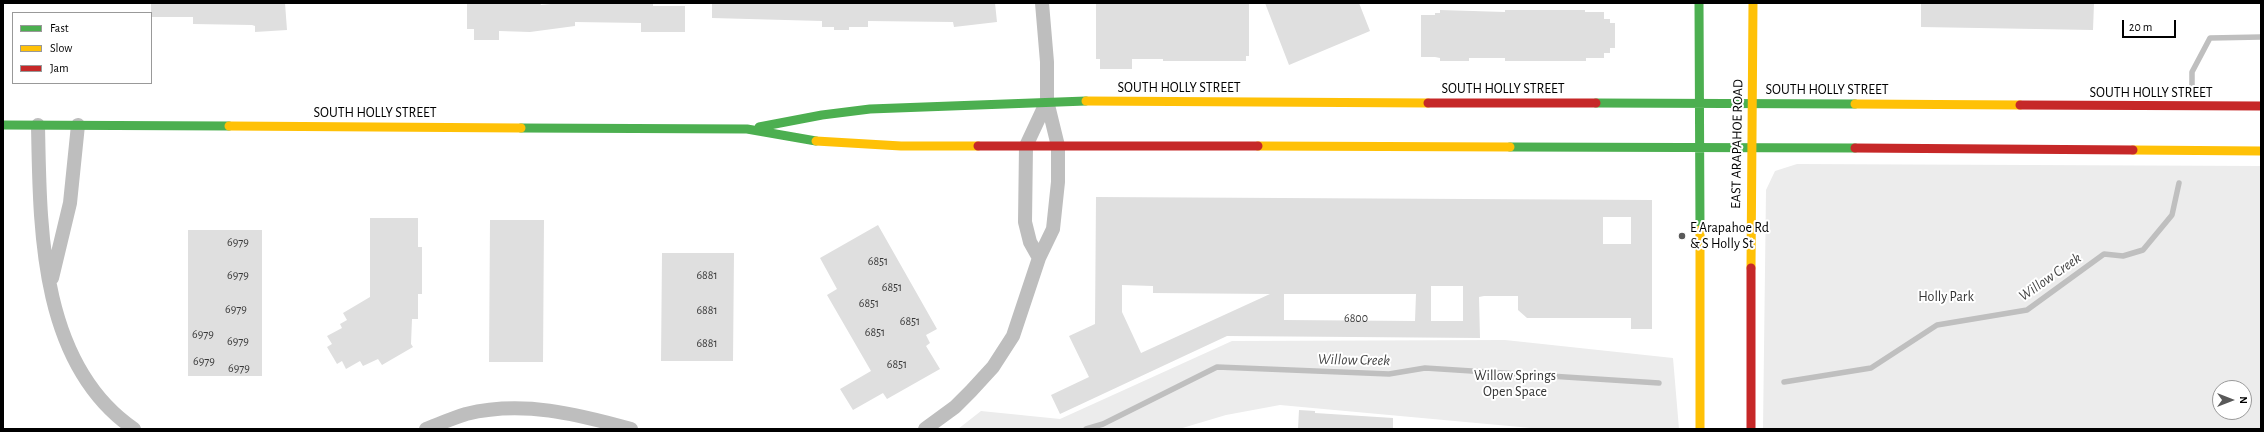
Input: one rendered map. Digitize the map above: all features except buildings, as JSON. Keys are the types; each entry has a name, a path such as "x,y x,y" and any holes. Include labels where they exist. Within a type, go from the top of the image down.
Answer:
{"main road":[{"path":"1699,3 1698,148 1700,429"},
{"name":"EAST ARAPAHOE ROAD","path":"1751,429 1751,147 1753,3"},
{"name":"SOUTH HOLLY STREET","path":"747,129 822,114 870,109 1047,101 2261,106"},
{"name":"SOUTH HOLLY STREET","path":"3,125 747,129 821,142 901,146 1751,147 2261,151"}],"street":[{"path":"925,429 955,407 993,367 1013,336 1039,258 1053,229 1058,182 1058,146 1047,101 1047,62 1042,3"},
{"path":"1039,258 1030,242 1025,222 1026,146 1047,101"},
{"path":"38,125 40,213 56,315 65,342 77,367 95,392 134,429"},
{"path":"51,282 70,203 78,125"},
{"path":"426,429 466,414 506,408 542,409 581,415 631,429"}],"green space":[{"name":"Holly Park","path":"1797,164 2261,166 2261,429 1763,429 1766,190 1775,171"},
{"name":"Willow Springs Open Space","path":"1505,340 1673,358 1679,429 1542,429 1280,405 1226,415 1179,429 958,429 981,411 1060,419 1232,341"}],"waterway":[{"name":"Willow Creek","path":"2192,92 2192,72 2210,38 2261,37"},
{"name":"Willow Creek","path":"1784,382 1871,368 1937,325 2027,310 2104,254 2123,256 2143,250 2172,215 2179,183"},
{"name":"Willow Creek","path":"1086,429 1103,424 1217,367 1389,374 1425,368 1659,383"}],"traffic: fast":[{"path":"1699,3 1700,230"},
{"path":"759,127 822,115 870,109 1086,101"},
{"path":"1596,103 1855,104"},
{"path":"3,125 229,126"},
{"path":"521,128 747,129 816,141"},
{"path":"1510,147 1855,148"}],"traffic: slow":[{"path":"1751,268 1753,3"},
{"path":"1086,101 1428,103"},
{"path":"1855,104 2020,105"},
{"path":"229,126 521,128"},
{"path":"816,141 901,146 978,146"},
{"path":"1258,146 1510,147"},
{"path":"2133,150 2261,151"},
{"path":"1700,230 1700,429"}],"traffic: jam":[{"path":"1428,103 1596,103"},
{"path":"2020,105 2261,106"},
{"path":"978,146 1258,146"},
{"path":"1855,148 2133,150"},
{"path":"1751,268 1751,429"}],"place":[{"name":"E Arapahoe Rd & S Holly St","path":"1682,236"}]}
